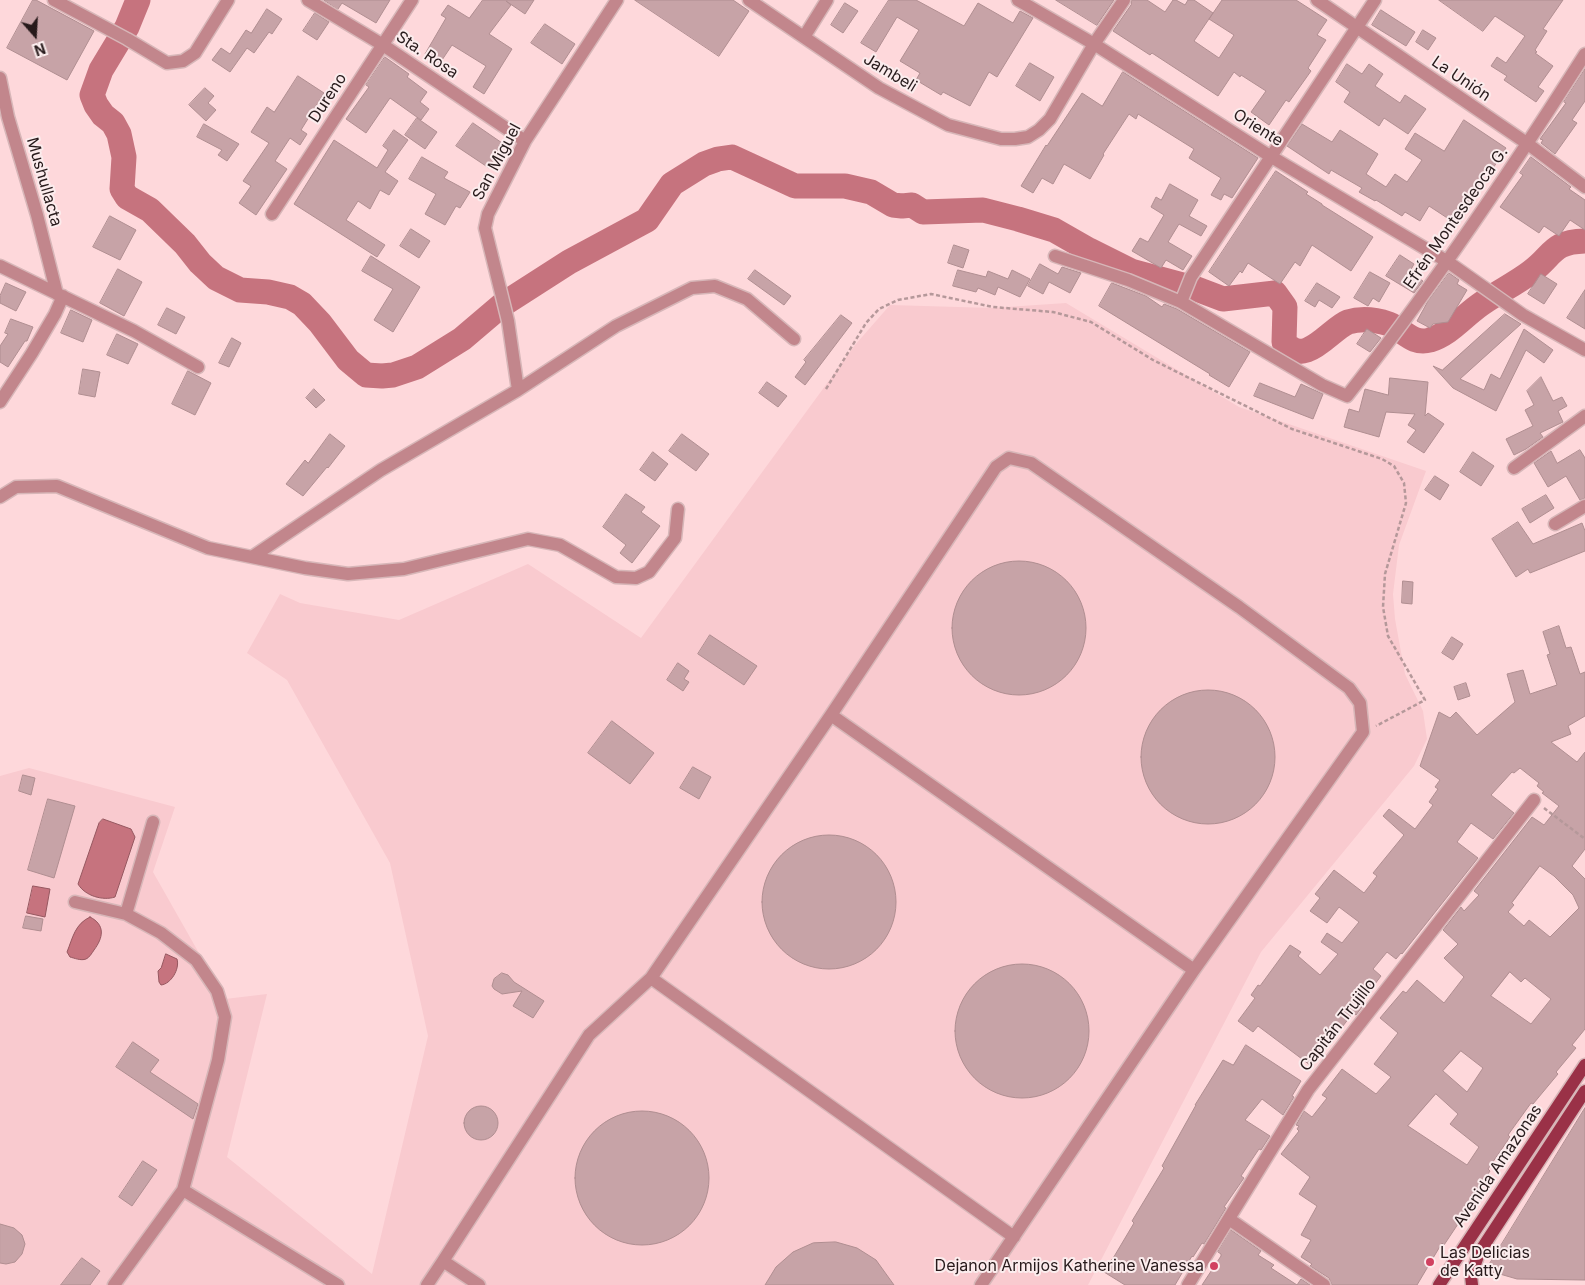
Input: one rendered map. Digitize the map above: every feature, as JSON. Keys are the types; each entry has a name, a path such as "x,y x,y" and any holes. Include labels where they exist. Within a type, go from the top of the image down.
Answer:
{"main road":[{"name":"Avenida Amazonas","path":"1439,1285 1585,1065"},
{"name":"Avenida Amazonas","path":"1472,1285 1471,1276 1479,1252 1585,1091"}],"street":[{"path":"54,0 127,38 167,62 183,62 195,53 228,0"},
{"name":"Sta. Rosa","path":"308,0 383,45 525,141"},
{"name":"Dureno","path":"272,214 412,0"},
{"name":"San Miguel","path":"518,390 508,321 486,228 488,214 525,141 617,0"},
{"name":"Jambeli","path":"749,0 879,88 948,125 1001,138 1015,139 1028,137 1039,130 1050,119 1094,44"},
{"path":"804,38 827,0"},
{"name":"Oriente","path":"1018,0 1094,44 1270,156 1448,262 1523,314 1585,350"},
{"path":"1094,44 1124,0"},
{"name":"La Unión","path":"1317,0 1528,144 1585,187"},
{"path":"1055,256 1183,298 1191,277 1375,0"},
{"name":"Efrén Montesdeoca G.","path":"1183,298 1322,385 1347,396 1448,262 1528,144 1585,54"},
{"name":"Mushullacta","path":"0,78 4,115 37,215 60,295"},
{"path":"0,266 134,331 198,367"},
{"path":"252,557 381,470 518,390 616,326 692,288 716,286 747,300 794,339"},
{"path":"0,402 55,314 60,295"},
{"path":"1514,468 1585,416"},
{"path":"427,1285 589,1034 651,978 831,715 996,467 1009,458 1031,462 1240,607 1349,688 1360,703 1364,732 1194,970 981,1285"},
{"path":"0,497 16,487 57,486 208,548 305,568 348,574 404,569 528,539 560,545 616,577 636,578 649,572 675,538 678,509"},
{"path":"1555,524 1585,506"},
{"path":"831,715 1194,970"},
{"name":"Capitán Trujillo","path":"1188,1285 1308,1090 1534,800"},
{"path":"126,914 153,822"},
{"path":"75,902 126,914 161,932 196,960 217,991 225,1017 218,1060 183,1190 114,1285"},
{"path":"651,978 1014,1237"},
{"path":"183,1190 338,1285"},
{"path":"1229,1218 1324,1285"},
{"path":"443,1261 479,1285"}],"path":[{"path":"826,389 866,323 879,309 898,300 931,294 993,307 1053,312 1091,322 1152,360 1292,428 1382,459 1394,466 1404,483 1406,503 1385,574 1383,607 1388,636 1424,700 1364,732"},
{"path":"1534,800 1585,839"}],"shaded area":[{"path":"1066,303 1239,407 1426,471 1399,545 1393,594 1395,619 1405,674 1423,711 1427,739 1414,766 1261,952 1088,1285 0,1285 0,776 29,768 175,807 153,872 225,999 267,994 227,1157 372,1274 428,1036 390,863 287,680 247,653 280,594 300,603 399,620 528,564 641,638 855,345 890,305 992,308"},
{"path":"103,819 131,829 135,837 115,897 110,898 100,898 85,892 78,884 99,823"},
{"path":"33,886 50,889 45,917 27,913"},
{"path":"90,917 101,928 101,936 97,945 84,960 70,957 67,952 75,932 81,923"},
{"path":"166,954 177,959 178,963 171,979 161,985 158,971"}],"building":[{"path":"33,0 94,31 67,80 7,48"},
{"path":"324,0 390,0 376,23 342,3 338,9"},
{"path":"483,0 534,0 525,14 506,1 511,5 489,34 512,49 484,94 473,87 486,66 452,45 440,63 425,54 446,18 441,15 448,5 469,18"},
{"path":"635,0 733,0 749,11 719,56"},
{"path":"889,0 916,0 964,26 978,3 1013,23 1020,11 1033,18 997,77 989,72 970,106 943,92 941,95 916,80 920,73 900,61 919,30 897,17 876,52 861,43"},
{"path":"1056,0 1114,0 1097,25"},
{"path":"1132,0 1147,0 1165,12 1173,0 1185,5 1188,0 1194,0 1213,13 1194,41 1219,58 1234,35 1209,19 1222,0 1296,0 1327,20 1317,35 1326,40 1308,68 1311,71 1289,102 1286,100 1269,125 1251,112 1266,91 1241,75 1240,77 1234,72 1218,96 1152,53 1150,55 1113,31 1131,5"},
{"path":"1439,0 1563,0 1543,29 1547,31 1535,50 1537,52 1535,53 1553,66 1538,87 1544,91 1536,102 1504,80 1507,76 1491,66 1497,57 1506,63 1525,36 1495,16 1483,31"},
{"path":"845,3 858,11 843,33 831,25"},
{"path":"267,9 282,19 272,34 269,32 254,53 247,48 230,72 212,60 221,48 230,54 246,30 251,33"},
{"path":"1381,10 1415,32 1406,46 1372,25"},
{"path":"315,13 329,22 317,40 303,31"},
{"path":"545,24 575,44 562,64 531,43"},
{"path":"1423,30 1436,38 1428,50 1416,42"},
{"path":"385,57 409,74 407,77 427,92 420,102 429,109 421,120 390,98 366,133 346,119 369,87 366,85"},
{"path":"1030,63 1054,77 1040,101 1016,86"},
{"path":"1347,64 1362,74 1369,64 1383,74 1375,86 1400,103 1405,95 1426,109 1408,134 1384,118 1379,126 1344,102 1350,92 1336,82"},
{"path":"1585,69 1585,101 1572,120 1577,123 1555,154 1541,143 1543,140 1540,139 1566,103 1564,102"},
{"path":"1123,72 1258,158 1232,198 1224,194 1221,200 1211,195 1221,178 1189,158 1194,149 1138,114 1136,119 1129,114 1103,154 1090,179 1064,164 1053,184 1042,178 1033,193 1021,186 1046,145 1082,93 1102,106"},
{"path":"298,76 324,93 301,130 307,134 300,145 290,138 275,161 287,169 256,215 239,203 251,186 243,181 269,143 251,132 267,107 274,112"},
{"path":"205,88 214,96 208,103 216,110 206,121 189,105"},
{"path":"417,118 437,132 425,149 405,135"},
{"path":"1464,120 1506,148 1488,176 1485,174 1470,198 1474,200 1458,225 1429,206 1420,221 1405,212 1402,216 1359,192 1362,188 1331,170 1329,174 1287,146 1302,124 1332,142 1340,130 1378,154 1366,174 1386,187 1395,174 1407,182 1422,160 1405,149 1415,133 1444,151"},
{"path":"473,123 505,145 489,168 456,146"},
{"path":"204,124 239,144 227,161 218,155 222,150 197,137"},
{"path":"394,130 408,140 385,172 398,181 389,195 380,190 370,209 358,201 346,220 385,245 377,257 294,204 334,140 377,168 388,150 383,146"},
{"path":"422,157 448,172 444,178 470,192 460,208 456,206 445,225 425,214 436,194 409,179"},
{"path":"1531,157 1585,200 1585,230 1570,220 1559,236 1544,226 1539,233 1500,207 1523,175 1520,173"},
{"path":"1276,171 1308,192 1306,194 1322,205 1373,237 1351,271 1312,245 1300,266 1295,262 1280,284 1248,263 1242,273 1240,271 1229,286 1209,272"},
{"path":"1170,184 1198,200 1189,216 1207,226 1201,236 1179,224 1168,242 1192,256 1183,270 1166,260 1161,268 1132,251 1140,238 1148,242 1164,215 1151,207 1156,197 1161,200"},
{"path":"110,216 136,230 120,260 93,247"},
{"path":"411,229 430,241 419,258 400,246"},
{"path":"954,245 969,250 963,268 948,263"},
{"path":"1400,255 1414,264 1409,273 1423,281 1414,293 1386,276"},
{"path":"371,256 420,287 393,332 374,320 393,289 362,271"},
{"path":"1040,264 1058,274 1062,267 1081,273 1070,293 1049,282 1043,294 1028,286"},
{"path":"118,269 142,282 124,316 100,303"},
{"path":"755,270 791,296 784,305 748,279"},
{"path":"958,270 986,277 988,271 1008,279 1012,270 1030,279 1020,297 998,287 995,295 978,288 976,292 953,286"},
{"path":"1370,272 1390,283 1379,302 1373,298 1368,306 1354,298"},
{"path":"1449,273 1459,280 1457,284 1467,290 1448,322 1433,324 1430,328 1417,321 1428,301"},
{"path":"1541,274 1557,284 1544,304 1528,294"},
{"path":"6,283 26,292 16,311 0,303 0,296"},
{"path":"1112,283 1146,296 1162,307 1164,304 1177,309 1250,352 1229,387 1099,306"},
{"path":"1317,283 1340,297 1332,308 1319,300 1315,307 1305,301"},
{"path":"1585,290 1585,329 1567,318"},
{"path":"167,308 185,317 176,334 158,325"},
{"path":"71,310 92,320 83,342 61,333"},
{"path":"1505,314 1521,324 1460,379 1484,390 1491,374 1500,379 1524,329 1553,350 1544,363 1526,350 1496,411 1453,388 1433,366 1442,370"},
{"path":"841,315 852,323 805,385 795,377 806,362 804,360"},
{"path":"11,319 33,327 27,341 25,341 8,367 0,362 0,346 8,334 5,333"},
{"path":"1367,329 1381,338 1370,352 1357,344"},
{"path":"117,334 138,344 128,364 107,355"},
{"path":"232,338 241,343 229,367 219,363"},
{"path":"83,369 100,372 95,397 79,394"},
{"path":"188,371 211,383 195,415 172,404"},
{"path":"1541,377 1553,401 1562,397 1567,406 1558,411 1563,422 1540,433 1543,437 1514,455 1506,439 1533,426 1525,410 1534,405 1527,391"},
{"path":"1390,378 1428,382 1425,416 1428,413 1444,424 1424,453 1407,442 1416,430 1408,425 1415,414 1386,412 1379,437 1344,427 1349,409 1359,412 1365,389 1388,395"},
{"path":"767,382 787,396 778,407 759,393"},
{"path":"1260,383 1295,397 1301,384 1323,394 1313,419 1254,396"},
{"path":"314,389 325,400 316,408 306,398"},
{"path":"330,434 345,446 303,496 286,484 305,460 308,463"},
{"path":"682,434 709,454 696,471 669,451"},
{"path":"1580,450 1585,458 1585,498 1580,500 1566,476 1548,487 1534,463 1551,451 1557,463"},
{"path":"653,452 668,464 655,481 640,470"},
{"path":"1473,452 1494,466 1481,486 1460,472"},
{"path":"1435,476 1449,485 1440,500 1425,490"},
{"path":"626,494 645,507 641,512 660,526 632,563 620,553 626,545 603,527"},
{"path":"1546,495 1554,508 1530,523 1522,509"},
{"path":"1518,522 1533,544 1582,523 1585,531 1585,551 1530,573 1528,569 1516,577 1492,539"},
{"path":"1019,561 1045,566 1067,580 1081,602 1086,628 1081,654 1067,676 1045,690 1019,695 993,690 971,676 957,654 952,628 957,602 971,580 993,566"},
{"path":"1403,581 1413,582 1412,604 1402,603"},
{"path":"1559,626 1566,648 1571,647 1580,674 1585,672 1585,716 1568,726 1571,734 1551,742 1577,762 1585,752 1585,849 1572,866 1585,879 1585,1029 1572,1045 1576,1048 1556,1072 1558,1074 1533,1104 1531,1103 1508,1135 1510,1137 1488,1169 1490,1171 1456,1223 1458,1224 1444,1245 1442,1243 1417,1285 1332,1285 1329,1278 1310,1266 1312,1264 1301,1257 1311,1240 1301,1235 1317,1206 1299,1194 1310,1177 1281,1154 1299,1131 1297,1129 1299,1126 1296,1125 1304,1111 1312,1117 1327,1098 1322,1095 1342,1069 1376,1094 1391,1077 1374,1064 1398,1033 1380,1018 1403,991 1406,993 1417,980 1444,1003 1464,977 1444,958 1458,944 1443,930 1461,907 1464,911 1479,895 1474,891 1532,817 1544,825 1559,806 1542,793 1544,792 1537,786 1539,783 1520,768 1514,773 1512,772 1491,795 1514,813 1493,839 1471,823 1457,842 1478,858 1402,954 1396,959 1387,952 1373,969 1381,976 1362,1001 1365,1003 1356,1015 1353,1013 1314,1063 1312,1062 1310,1065 1258,1026 1253,1032 1238,1021 1255,998 1251,995 1258,985 1260,986 1290,945 1301,952 1298,956 1320,975 1338,954 1321,942 1327,933 1342,943 1359,922 1339,907 1327,923 1310,911 1320,898 1315,894 1334,870 1364,893 1377,876 1373,873 1404,835 1383,816 1389,809 1415,829 1433,805 1429,802 1438,789 1435,787 1440,780 1420,766 1439,712 1450,718 1456,712 1477,735 1515,702 1507,674 1523,670 1530,694 1557,685 1547,655 1550,654 1543,632","holes":["1540,866 1554,876 1573,895 1579,908 1550,937 1529,920 1524,926 1508,912 1514,905 1512,903","1510,972 1521,982 1525,978 1551,999 1531,1024 1491,996","1461,1051 1483,1068 1467,1092 1443,1071","1436,1094 1458,1114 1450,1124 1479,1147 1467,1165 1408,1126"]},
{"path":"710,635 757,666 744,685 698,654"},
{"path":"1452,637 1463,644 1453,660 1442,653"},
{"path":"678,663 689,671 684,679 689,682 683,691 667,680"},
{"path":"1466,683 1470,696 1458,700 1454,687"},
{"path":"1208,690 1234,695 1256,709 1270,731 1275,757 1270,783 1256,805 1234,819 1208,824 1182,819 1160,805 1146,783 1141,757 1146,731 1160,709 1182,695"},
{"path":"612,721 654,753 630,784 588,753"},
{"path":"693,767 711,777 699,799 680,788"},
{"path":"23,775 35,778 31,795 19,791"},
{"path":"48,799 75,806 54,878 28,870"},
{"path":"829,835 855,840 877,854 891,876 896,902 891,928 877,950 855,964 829,969 803,964 781,950 767,928 762,902 767,876 781,854 803,840"},
{"path":"26,916 43,919 41,931 23,928"},
{"path":"1022,964 1048,969 1070,983 1084,1005 1089,1031 1084,1057 1070,1079 1048,1093 1022,1098 996,1093 974,1079 960,1057 955,1031 960,1005 974,983 996,969"},
{"path":"502,973 508,975 514,982 544,1001 533,1018 513,1006 522,991 502,994 494,989 492,986 494,979"},
{"path":"133,1042 159,1060 150,1072 198,1104 193,1119 116,1067"},
{"path":"1246,1045 1301,1081 1292,1096 1294,1097 1283,1115 1262,1099 1245,1120 1270,1136 1241,1176 1244,1178 1224,1207 1226,1208 1204,1244 1202,1243 1192,1256 1175,1285 1125,1285 1104,1272 1164,1168 1162,1166 1195,1105 1223,1060 1233,1065"},
{"path":"481,1106 488,1107 493,1111 497,1116 497,1130 493,1135 488,1139 481,1140 474,1139 469,1135 465,1130 464,1123 465,1116 469,1111 474,1107"},
{"path":"1585,1108 1585,1280 1517,1279 1486,1270"},
{"path":"642,1111 668,1116 690,1130 704,1152 709,1178 704,1204 690,1226 668,1240 642,1245 616,1240 594,1226 580,1204 575,1178 580,1152 594,1130 616,1116"},
{"path":"143,1161 157,1170 132,1206 119,1197"},
{"path":"0,1224 14,1228 22,1235 25,1244 22,1254 15,1262 0,1263"},
{"path":"1231,1230 1261,1251 1258,1255 1274,1265 1271,1268 1297,1285 1202,1285 1221,1256 1218,1252"},
{"path":"836,1242 857,1248 876,1260 894,1285 765,1285 776,1267 793,1252 813,1243"},
{"path":"82,1258 100,1271 90,1285 61,1285"},
{"path":"1301,1279 1310,1285 1297,1285"}],"waterway":[{"path":"138,0 127,27 101,70 92,95 96,105 103,115 113,123 119,134 124,157 122,189 127,197 150,210 216,278 240,290 268,292 290,297 302,304 320,323 348,360 366,375 393,375 417,367 462,339 502,305 569,262 647,220 672,184 704,164 732,157 795,186 845,186 871,192 893,205 912,205 923,212 983,210 1018,219 1054,230 1131,271 1194,288 1223,299 1275,293 1285,307 1284,342 1292,349 1300,351 1317,345 1348,322 1358,320 1389,324 1413,339 1430,340 1449,330 1484,302 1524,277 1539,266 1554,250 1565,244 1585,241"}],"place":[{"name":"Las Delicias de Katty","path":"1430,1262"},
{"name":"Dejanon Armijos Katherine Vanessa","path":"1214,1266"}]}
